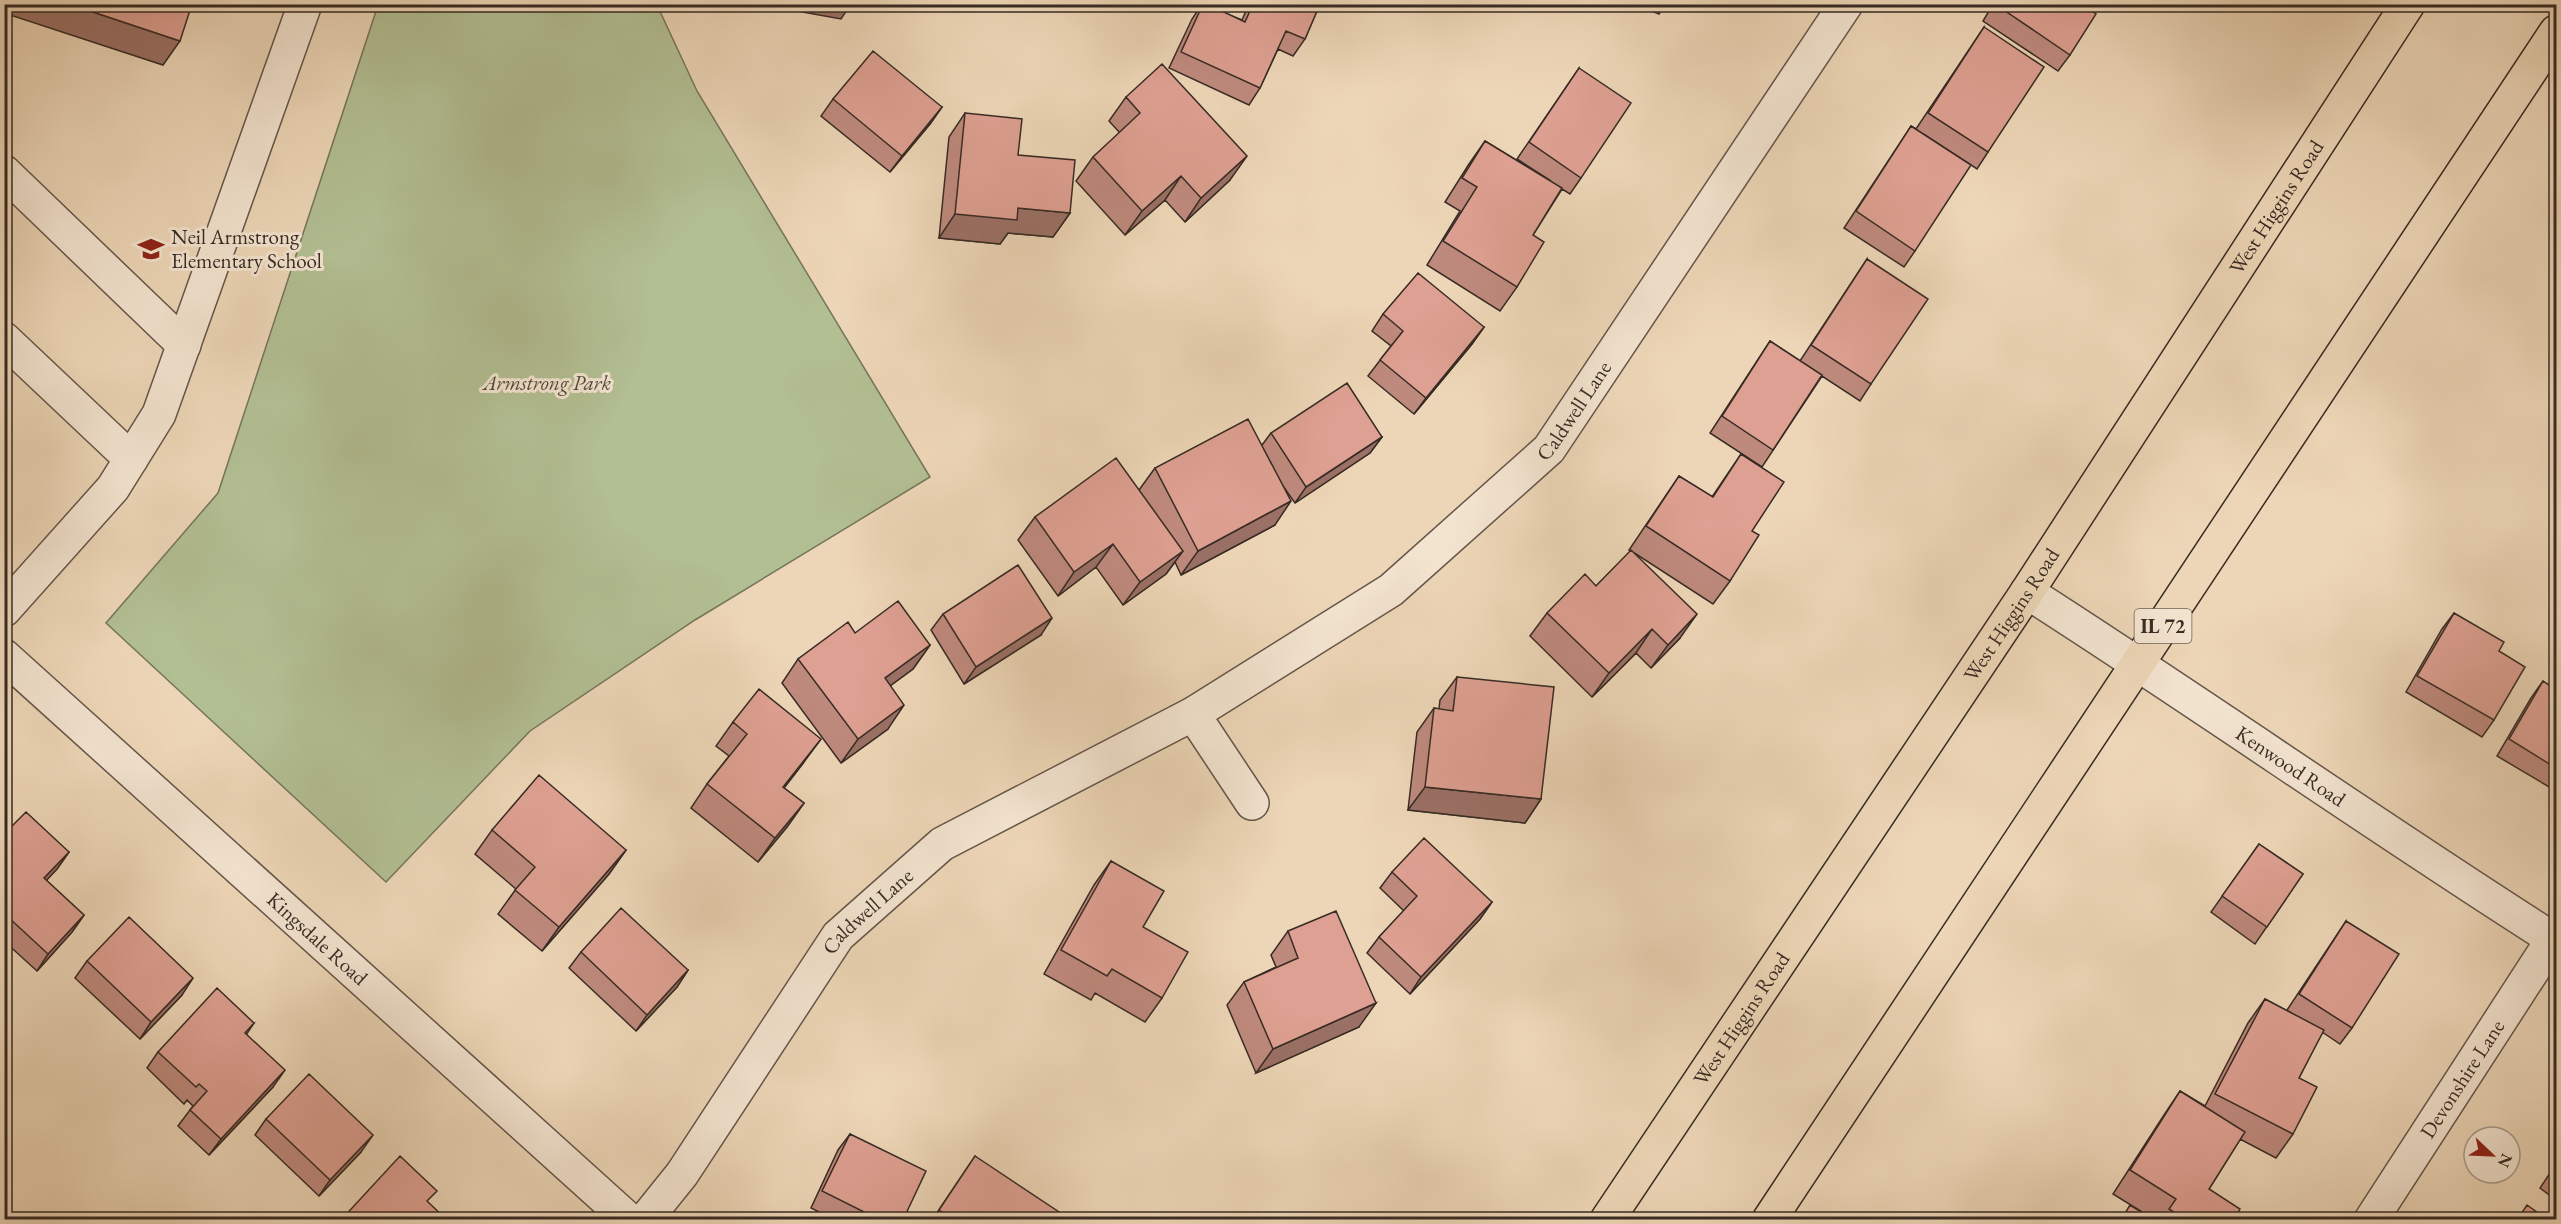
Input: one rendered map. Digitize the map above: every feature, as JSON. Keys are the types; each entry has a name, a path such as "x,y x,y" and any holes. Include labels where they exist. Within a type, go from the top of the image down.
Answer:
{"main road":[{"name":"West Higgins Road","path":"1607,1220 2027,592 2408,4"},
{"name":"IL 72","path":"1769,1220 2556,32"}],"street":[{"path":"4,610 113,489 159,414 304,4"},
{"name":"Caldwell Lane","path":"645,1220 682,1174 838,936 942,844 1193,714 1390,590 1549,449 1846,4"},
{"path":"4,172 184,345"},
{"path":"4,339 131,459"},
{"name":"Kenwood Road","path":"2027,592 2139,663 2199,706 2555,940"},
{"name":"Kingsdale Road","path":"4,656 629,1220"},
{"path":"1193,714 1252,803"},
{"name":"Devonshire Lane","path":"2371,1220 2555,940"}],"green space":[{"name":"Armstrong Park","path":"378,5 657,5 697,91 930,477 695,620 530,731 386,882 106,623 218,493"}],"building":[{"path":"69,4 192,4 180,41"},
{"path":"1203,4 1245,22 1253,4 1320,4 1305,39 1286,31 1260,88 1181,52"},
{"path":"1995,4 2082,4 2096,14 2070,55"},
{"path":"1984,27 2044,67 1988,152 1928,113"},
{"path":"873,51 942,107 902,156 833,99"},
{"path":"1162,64 1247,156 1201,198 1181,176 1142,211 1093,157 1140,113 1126,97"},
{"path":"1579,68 1631,103 1581,178 1529,142"},
{"path":"965,113 1022,119 1018,155 1075,160 1070,213 1018,208 1017,220 955,214"},
{"path":"1911,126 1971,165 1915,251 1856,211"},
{"path":"1485,141 1562,188 1533,235 1544,242 1517,287 1443,241 1477,187 1462,178"},
{"path":"1867,259 1928,299 1871,384 1811,345"},
{"path":"1418,273 1484,327 1426,398 1380,360 1403,331 1383,314"},
{"path":"1770,341 1822,375 1773,450 1722,416"},
{"path":"1347,383 1382,437 1306,487 1271,433"},
{"path":"1248,419 1291,501 1198,551 1155,468"},
{"path":"1741,454 1784,482 1752,531 1759,535 1730,581 1646,526 1679,476 1713,497"},
{"path":"1116,458 1183,551 1140,582 1113,544 1074,572 1035,517"},
{"path":"1631,550 1697,614 1668,645 1652,629 1609,673 1547,613 1585,574 1596,586"},
{"path":"1018,565 1052,618 976,667 943,614"},
{"path":"898,601 930,645 885,678 904,705 858,739 798,659 848,622 855,633"},
{"path":"2454,613 2504,642 2499,651 2525,667 2494,720 2417,676"},
{"path":"1457,677 1554,687 1541,799 1425,787 1434,708 1453,711"},
{"path":"2543,681 2556,690 2556,768 2509,739"},
{"path":"759,689 821,739 783,787 804,803 775,838 707,784 747,734 733,722"},
{"path":"539,775 626,850 559,927 515,890 535,867 492,830"},
{"path":"26,812 69,852 44,878 84,915 48,954 8,917 4,921 4,834"},
{"path":"1424,838 1492,902 1421,977 1379,937 1417,896 1392,872"},
{"path":"2259,844 2303,874 2267,927 2222,896"},
{"path":"1111,861 1164,891 1143,927 1188,952 1162,998 1112,969 1107,976 1061,950"},
{"path":"621,908 688,970 647,1015 581,952"},
{"path":"1336,911 1376,1003 1273,1049 1244,982 1298,958 1288,931"},
{"path":"129,917 193,978 151,1022 87,961"},
{"path":"2346,921 2399,954 2352,1028 2299,994"},
{"path":"217,988 254,1023 245,1033 285,1070 221,1139 190,1110 207,1091 199,1084 196,1087 158,1052"},
{"path":"2265,999 2324,1030 2299,1078 2317,1087 2293,1134 2215,1094"},
{"path":"309,1074 373,1135 330,1180 266,1119"},
{"path":"2180,1091 2245,1132 2209,1189 2240,1209 2234,1220 2186,1220 2169,1209 2176,1199 2130,1170"},
{"path":"850,1134 926,1171 903,1220 880,1220 822,1191"},
{"path":"400,1156 437,1191 427,1201 447,1220 341,1220"},
{"path":"975,1156 1062,1214 1058,1220 953,1220 939,1210"},
{"path":"2556,1164 2556,1175 2551,1171"},
{"path":"2130,1205 2154,1220 2121,1220"},
{"path":"2527,1205 2548,1220 2517,1220"}],"place":[{"name":"Neil Armstrong Elementary School","path":"151,249"}]}
